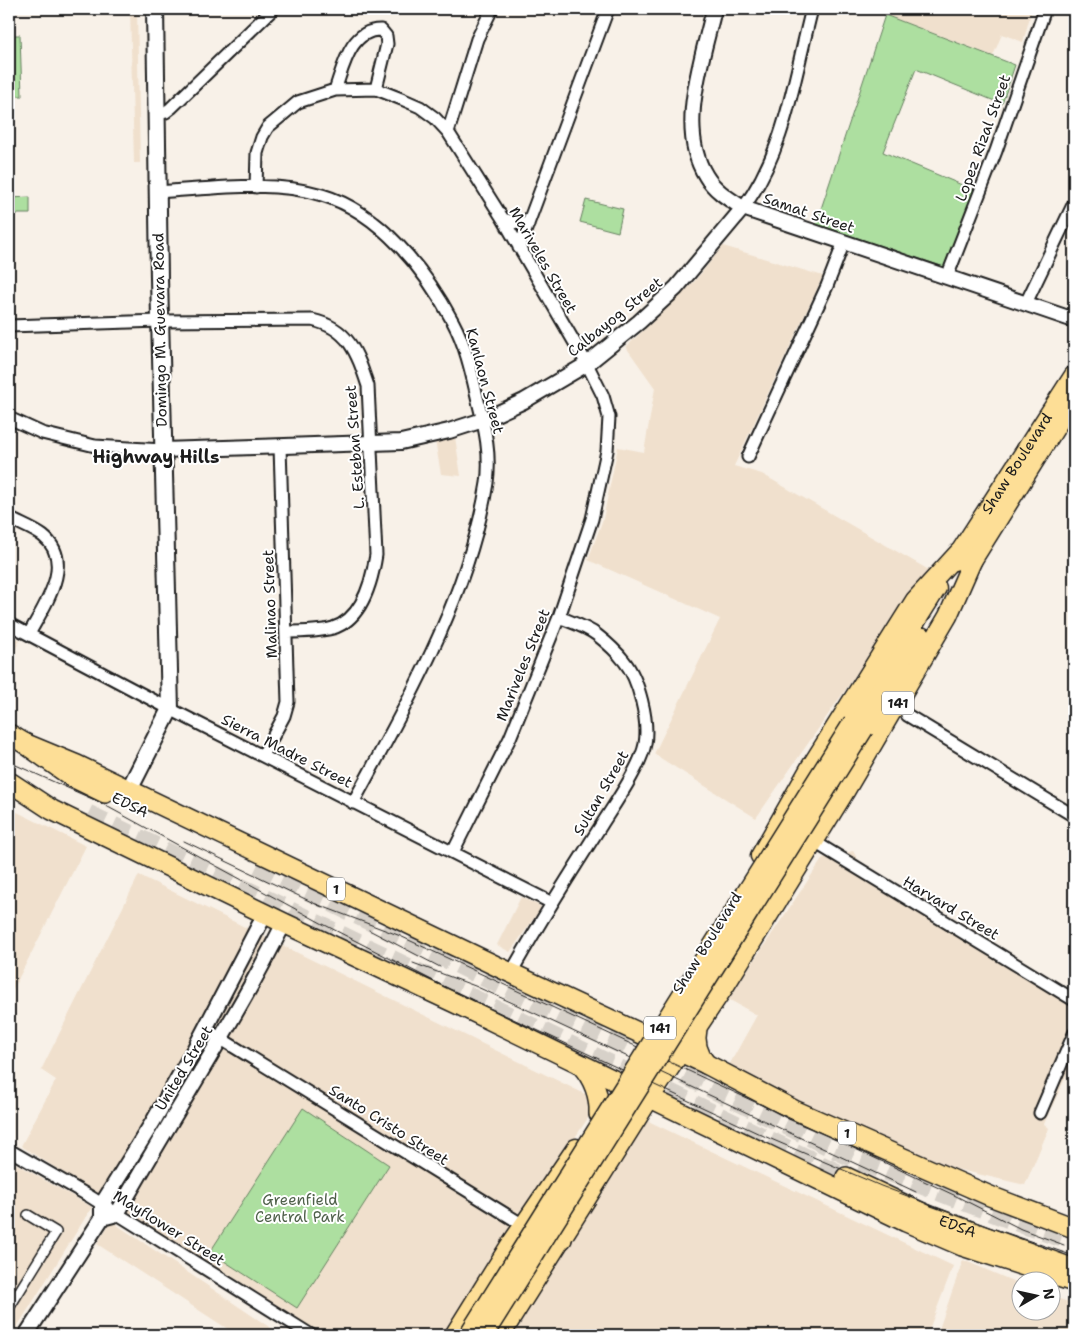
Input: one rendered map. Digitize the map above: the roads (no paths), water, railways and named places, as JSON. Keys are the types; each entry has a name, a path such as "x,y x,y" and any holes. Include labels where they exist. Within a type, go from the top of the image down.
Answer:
{"highway":[{"name":"1","path":"16,739 77,765 511,973 681,1052 794,1110 990,1196 1074,1228"},
{"name":"EDSA","path":"16,739 72,777 257,866"},
{"path":"10,783 58,800 88,814"},
{"path":"10,783 52,810 280,931 456,1004 914,1226 962,1246 1074,1282"},
{"path":"560,1243 562,1219 575,1184 635,1090 650,1057 650,1046 725,930 791,819"},
{"path":"697,1029 696,1044 706,1064"},
{"path":"578,1063 586,1071 594,1085 598,1098 599,1114"},
{"name":"EDSA","path":"846,1177 929,1216 1074,1269"}],"main road":[{"name":"Domingo M. Guevara Road","path":"128,790 170,709 155,114 155,9"},
{"name":"Shaw Boulevard","path":"468,1335 859,725 966,555 1074,375"},
{"name":"Shaw Boulevard","path":"791,819 816,758 915,600 966,555 1074,398"},
{"name":"Shaw Boulevard","path":"454,1335 510,1245 599,1114 635,1090 681,1052 697,1029 818,834 948,616 966,555"},
{"name":"Shaw Boulevard","path":"484,1335 859,725"},
{"path":"791,819 818,834"},
{"path":"725,930 749,947"},
{"path":"500,1335 560,1243"},
{"path":"510,1245 531,1249 544,1265"}],"street":[{"path":"155,114 166,112 172,108 273,9"},
{"path":"448,132 477,39 492,9"},
{"path":"519,248 608,9"},
{"name":"Samat Street","path":"714,9 693,100 693,131 700,165 706,177 722,194 743,208 1074,320"},
{"name":"Calbayog Street","path":"9,418 42,433 95,446 163,450 280,447 401,442 448,431 483,420 524,401 587,364 639,322 676,288 743,208 764,175 789,109 812,9"},
{"name":"Lopez Rizal Street","path":"947,277 996,151 1045,9"},
{"path":"335,90 348,53 364,34 381,30 386,36 387,44 376,90"},
{"name":"Mariveles Street","path":"256,186 257,153 262,138 268,127 298,102 335,90 376,90 420,107 435,118 448,132 503,220 587,364 603,396 610,417 609,433 592,519 560,617 510,738 453,852"},
{"name":"Kanlaon Street","path":"158,192 256,186 316,193 342,202 376,226 409,256 428,280 454,324 465,352 483,420 489,456 487,482 468,559 446,617 420,674 353,803"},
{"path":"1026,303 1074,203"},
{"path":"503,220 528,224"},
{"path":"748,458 827,286 844,242"},
{"name":"L. Esteban Street","path":"9,326 160,321 312,320 327,323 342,334 352,346 368,386 376,554 374,572 364,598 344,623 332,628 286,632"},
{"name":"Malinao Street","path":"263,755 284,716 288,702 280,447"},
{"path":"9,518 43,536 55,548 59,565 52,590 29,634"},
{"name":"Sultan Street","path":"511,973 552,903 619,798 640,758 645,744 641,701 634,678 625,662 596,634 560,617"},
{"name":"Sierra Madre Street","path":"9,624 170,709 552,903"},
{"path":"907,715 1074,816"},
{"name":"Harvard Street","path":"818,834 1074,1000"},
{"name":"United Street","path":"26,1335 102,1211 154,1120 205,1029 261,922"},
{"name":"United Street","path":"117,1214 221,1039 280,931"},
{"name":"Santo Cristo Street","path":"205,1029 524,1226 560,1243"},
{"path":"1040,1113 1074,1034"},
{"name":"Mayflower Street","path":"9,1150 102,1211"},
{"path":"102,1211 117,1214"},
{"name":"Mayflower Street","path":"117,1214 312,1335"},
{"path":"9,1308 56,1232 28,1215"}],"tunnel":[{"path":"88,814 846,1177"},
{"path":"257,866 855,1159 1022,1224 1074,1242"}],"tram line":[{"path":"9,762 97,801 323,924 451,990 764,1136 881,1186 989,1227 1074,1256"},
{"path":"184,841 322,907"},
{"path":"316,904 398,935 956,1196 1021,1229 1064,1245"},
{"path":"369,930 440,967"},
{"path":"413,963 475,986 515,1004 916,1192"}],"district":[{"name":"Highway Hills","path":"156,457"}],"park label":[{"name":"Greenfield Central Park","path":"300,1208"}]}
